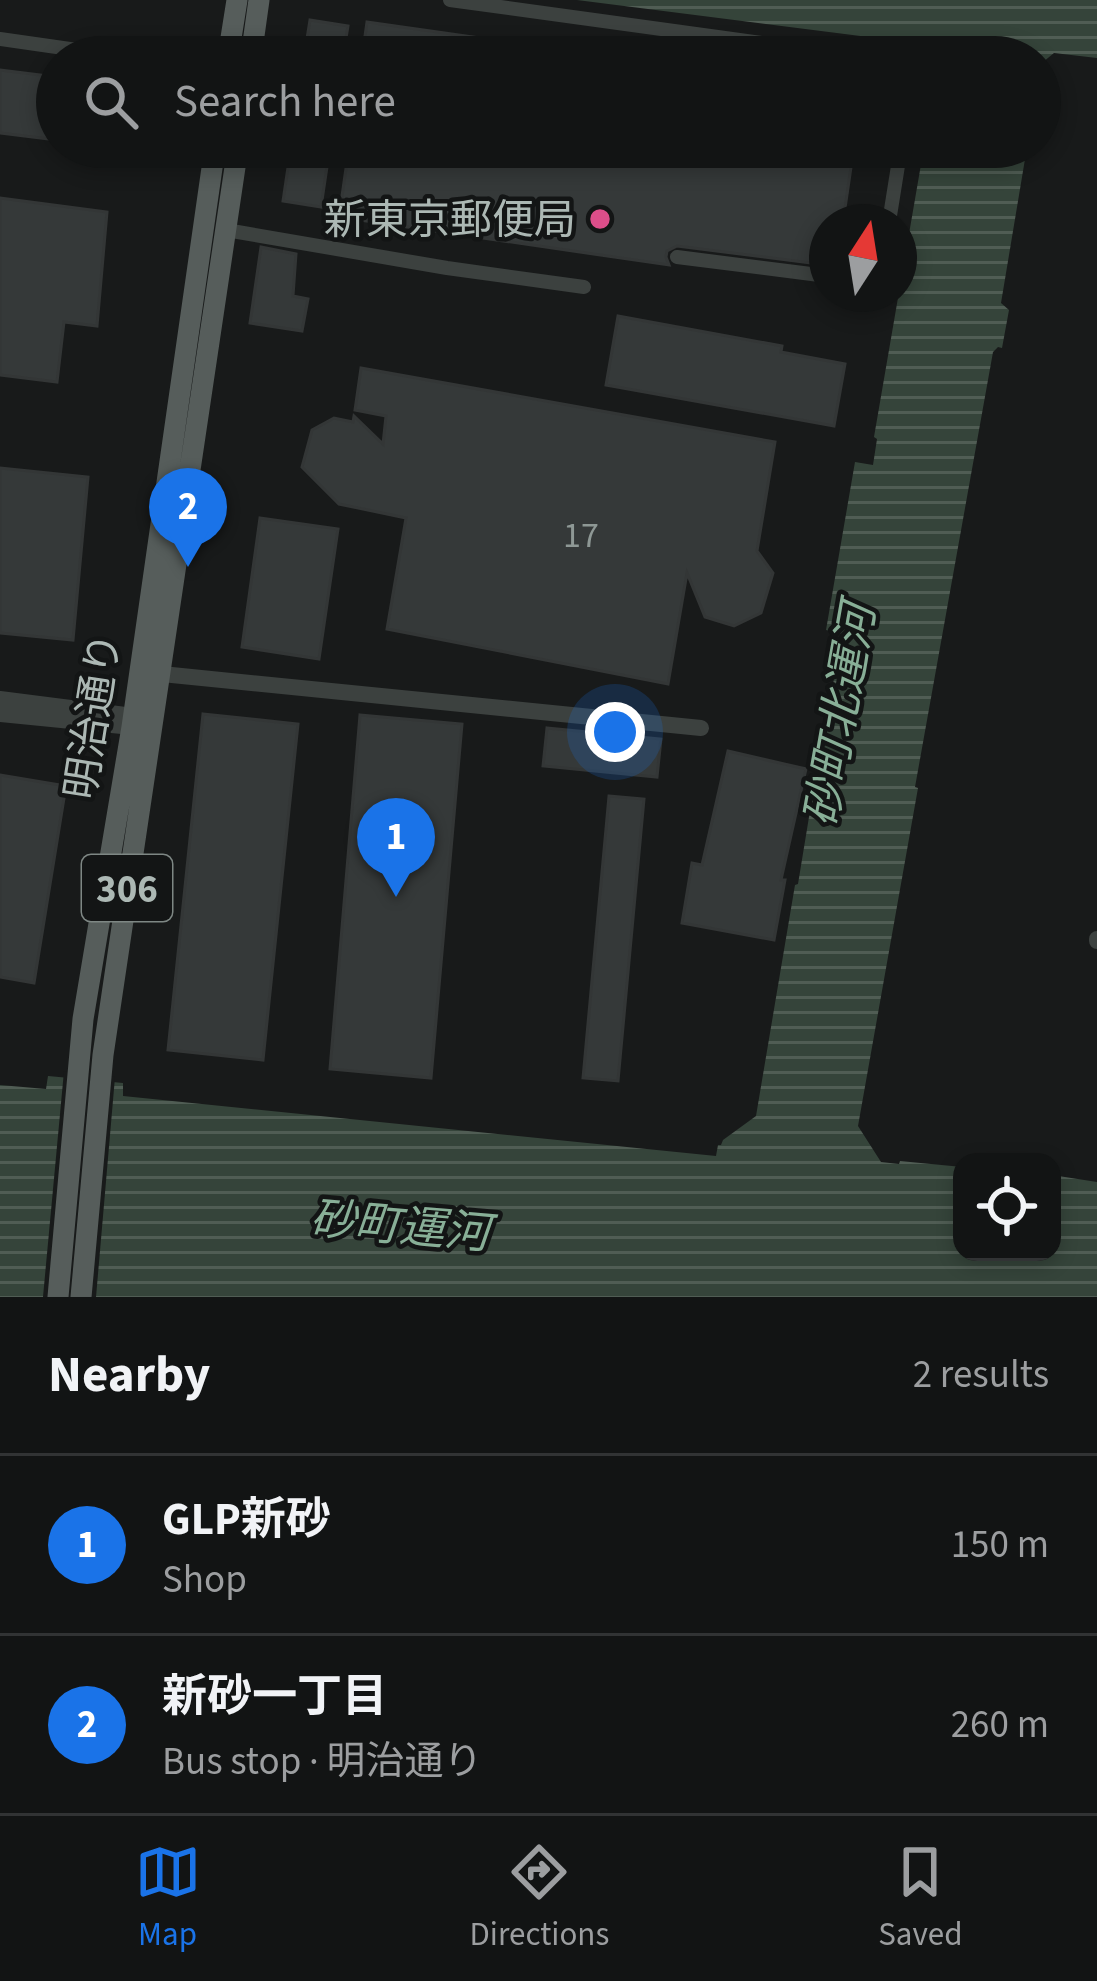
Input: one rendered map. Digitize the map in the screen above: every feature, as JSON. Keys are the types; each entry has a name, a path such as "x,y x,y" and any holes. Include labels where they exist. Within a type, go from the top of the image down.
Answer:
{"main road":[{"path":"231,36 237,0"},
{"path":"254,36 260,0"},
{"name":"明治通り","path":"150,672 212,168"},
{"name":"明治通り","path":"58,1297 82,1019 150,672 235,168"},
{"name":"明治通り","path":"81,1297 139,721"}],"street":[{"path":"449,0 711,36"},
{"path":"0,40 36,45"},
{"path":"892,204 898,168"},
{"path":"226,230 584,286"},
{"path":"677,257 809,273"},
{"path":"150,672 701,728"},
{"path":"0,699 139,721"},
{"path":"0,714 139,721"}],"water":[{"path":"577,0 1097,0 1097,58 1061,54 1061,36 859,36"},
{"path":"920,168 1024,168 1001,303 1009,310 1002,348 993,352 858,1126 881,1162 953,1166 953,1261 1061,1261 1061,1176 1097,1182 1097,1297 0,1297 0,1085 46,1089 48,1076 123,1083 123,1096 716,1156 723,1140 756,1116 843,634 826,630 855,462 873,465 896,312 917,312 914,204"}],"pier":[{"path":"64,1071 115,1077 96,1297 43,1297"}],"building":[{"path":"310,20 348,26 346,36 307,36"},
{"path":"367,22 465,36 365,36"},
{"path":"0,70 36,74 36,137 0,133"},
{"path":"288,168 327,168 321,207 283,201"},
{"name":"新東京郵便局","path":"346,168 851,168 846,204 809,204 809,263 677,246 667,251 669,265 339,217"},
{"path":"0,198 107,212 97,326 64,322 57,382 0,375"},
{"path":"261,247 296,254 293,296 308,299 302,331 250,323"},
{"path":"618,316 782,346 781,352 845,364 834,426 606,385"},
{"path":"361,368 775,442 757,551 773,573 761,613 734,626 705,617 687,573 668,684 387,629 406,518 339,504 302,467 312,430 334,418 353,422 354,416 383,444 386,416 355,410"},
{"path":"0,468 88,477 73,640 0,633"},
{"path":"260,518 338,529 319,659 242,647"},
{"path":"203,714 298,724 263,1060 168,1050"},
{"path":"360,715 462,724 431,1078 330,1069"},
{"path":"547,728 661,739 657,777 543,766"},
{"path":"728,751 806,769 781,880 785,880 774,940 682,923 692,863 702,865"},
{"path":"0,775 66,786 34,983 0,977"},
{"path":"609,796 644,799 618,1081 583,1078"}],"place":[{"name":"新東京郵便局","path":"600,219"},
{"name":"新砂一丁目","path":"188,567"},
{"name":"GLP新砂","path":"396,897"}],"water label":[{"name":"砂町北運河","path":"839,715"},
{"name":"砂町運河","path":"400,1225"}]}
